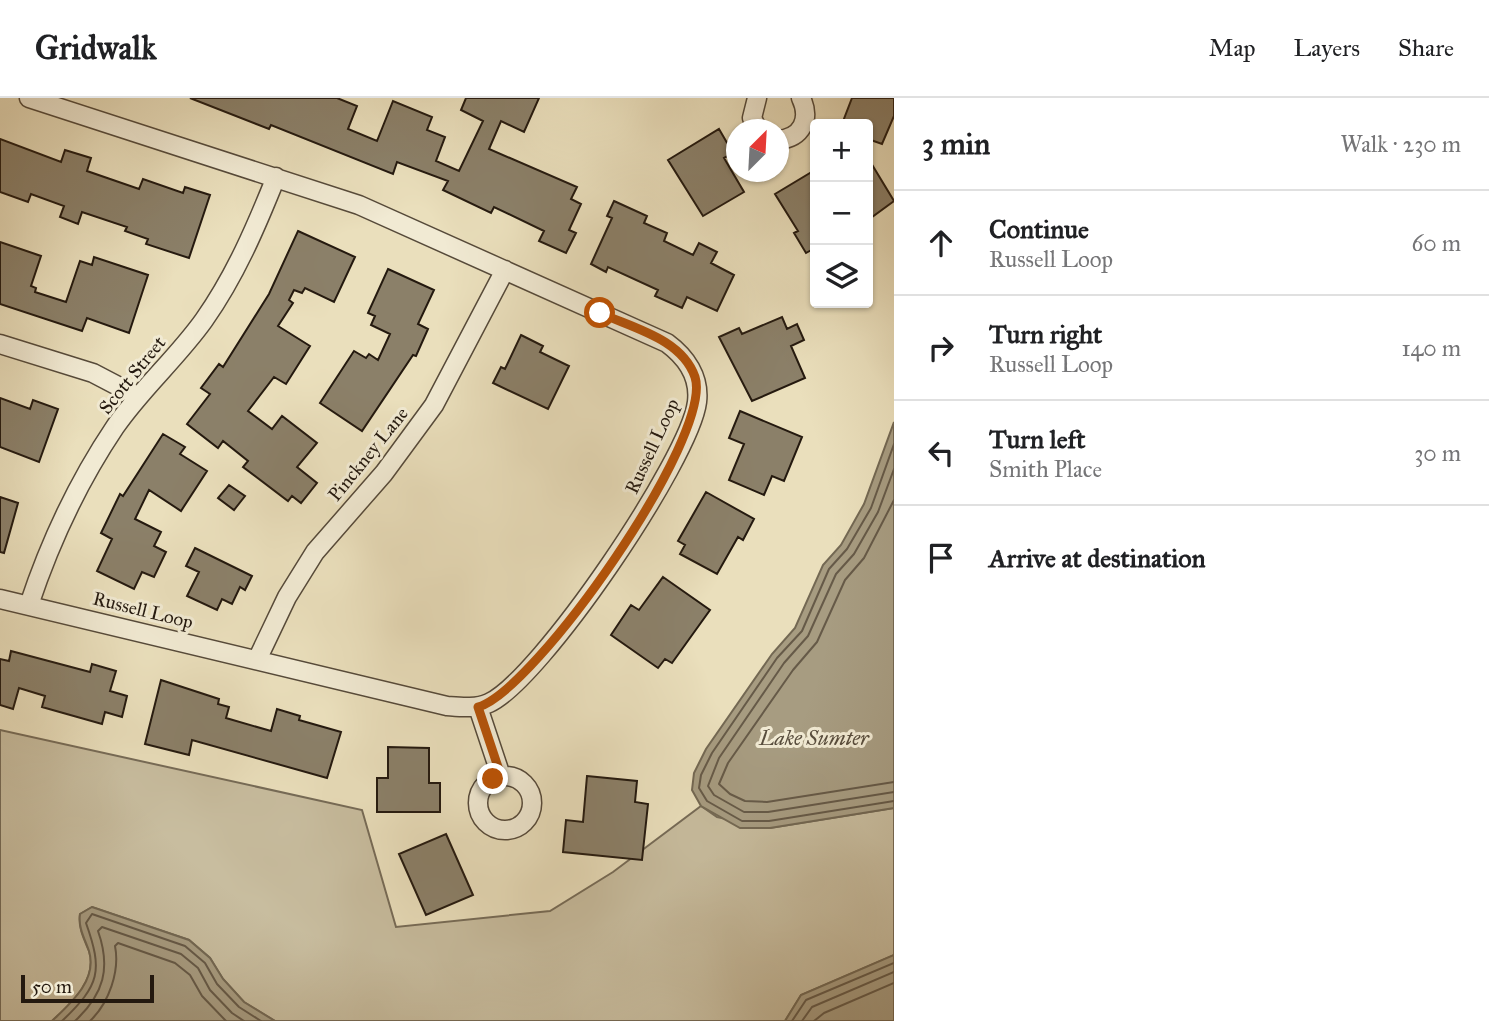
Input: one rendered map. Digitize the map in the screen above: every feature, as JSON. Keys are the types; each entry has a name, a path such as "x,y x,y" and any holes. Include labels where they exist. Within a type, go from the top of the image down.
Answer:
{"street":[{"name":"Russell Loop","path":"0,599 447,706 478,707 502,695 583,603 651,502 677,453 696,405 695,379 690,368 667,343 359,205 29,98"},
{"path":"752,119 757,98"},
{"path":"789,137 794,136 805,123 802,98"},
{"name":"Scott Street","path":"29,605 56,532 77,491 137,396 191,337 221,294 244,252 276,177"},
{"name":"Pinckney Lane","path":"257,660 286,597 316,552 384,473 434,405 505,270"},
{"path":"0,344 93,373 137,396"},
{"path":"478,707 501,776"}],"shaded area":[{"path":"0,730 362,810 396,927 550,911 613,872 701,806 717,817 770,828 894,808 894,955 801,995 785,1021 275,1021 244,1002 223,979 210,958 189,940 92,907 80,914 83,938 91,962 90,972 74,999 52,1021 0,1021"}],"water":[{"name":"Lake Sumter","path":"894,422 894,808 770,828 740,828 701,806 692,790 694,773 706,749 772,654 795,628 823,565 841,545 864,504"},
{"path":"92,907 189,940 210,958 223,979 244,1002 275,1021 52,1021 81,990 90,972 91,962 81,929 80,914"},
{"path":"894,955 894,1021 785,1021 801,995"}],"building":[{"path":"190,98 337,98 357,106 348,129 377,141 393,101 432,117 427,130 445,137 436,161 459,171 483,121 461,110 466,98 539,98 524,132 501,121 489,149 577,187 571,199 581,204 569,230 576,233 566,253 539,241 544,231 494,207 491,213 443,190 448,181 397,162 393,174 271,125 269,129"},
{"path":"852,98 894,98 894,116 882,144 873,141 873,119 844,119"},
{"path":"719,129 726,141 726,182 738,182 744,192 703,216 668,160"},
{"path":"0,139 61,162 65,150 91,158 87,171 139,189 143,179 183,193 185,187 210,195 189,258 146,244 148,239 125,231 127,227 82,212 78,224 60,217 64,206 31,194 28,202 0,192"},
{"path":"873,166 894,201 873,216"},
{"path":"810,173 810,251 806,253 794,233 798,231 775,194"},
{"path":"614,201 647,216 644,223 667,233 664,241 693,255 699,243 717,252 711,263 734,275 717,311 687,297 682,308 655,296 658,290 608,267 606,272 591,264 612,218 607,216"},
{"path":"298,231 355,257 334,302 305,288 302,293 294,290 289,300 293,303 278,326 310,346 286,384 274,377 248,411 272,429 282,416 317,443 297,467 317,483 301,503 292,496 288,501 243,467 248,461 223,441 218,448 187,424 210,394 201,388 219,364 223,367 269,294"},
{"path":"0,242 41,256 31,286 36,288 35,292 66,302 80,261 92,265 94,257 148,275 129,333 87,318 82,331 0,304"},
{"path":"388,269 434,290 418,324 428,329 416,356 413,355 362,431 320,403 354,351 366,358 369,354 378,360 390,334 371,325 375,316 368,313"},
{"path":"782,317 787,329 797,324 804,340 791,346 805,378 752,401 719,337 739,328 742,334"},
{"path":"521,335 543,346 540,352 569,366 548,409 493,383 501,367 505,369"},
{"path":"0,398 30,409 33,400 58,409 39,462 0,447"},
{"path":"740,411 802,437 784,481 772,476 764,495 729,480 744,444 729,438"},
{"path":"163,434 185,447 180,454 207,471 181,511 149,490 135,519 161,532 154,546 166,552 154,577 142,572 134,589 97,571 112,539 101,533 120,494 123,496"},
{"path":"229,485 245,496 234,510 218,498"},
{"path":"706,492 754,519 743,540 738,537 717,574 680,554 685,545 678,541"},
{"path":"0,497 18,503 4,553 0,552"},
{"path":"195,548 252,576 245,590 240,587 232,604 222,599 217,610 187,596 199,572 186,566"},
{"path":"663,577 710,610 672,663 665,659 658,668 611,635 631,605 639,610"},
{"path":"11,651 90,672 92,664 116,671 110,691 127,696 122,717 105,712 102,724 42,707 45,696 19,688 13,709 0,705 0,659 9,661"},
{"path":"161,680 219,699 218,704 229,707 226,718 271,731 277,709 300,716 299,720 341,732 327,778 192,740 189,755 145,744"},
{"path":"388,747 429,748 429,783 440,783 440,812 377,812 377,778 388,778"},
{"path":"587,776 637,781 635,802 648,804 642,860 563,852 566,820 583,822"},
{"path":"446,834 473,895 426,915 399,854"}],"route":[{"path":"493,779 501,776 478,707 502,695 583,603 651,502 677,453 696,405 695,379 676,350 667,343 600,313"}]}
